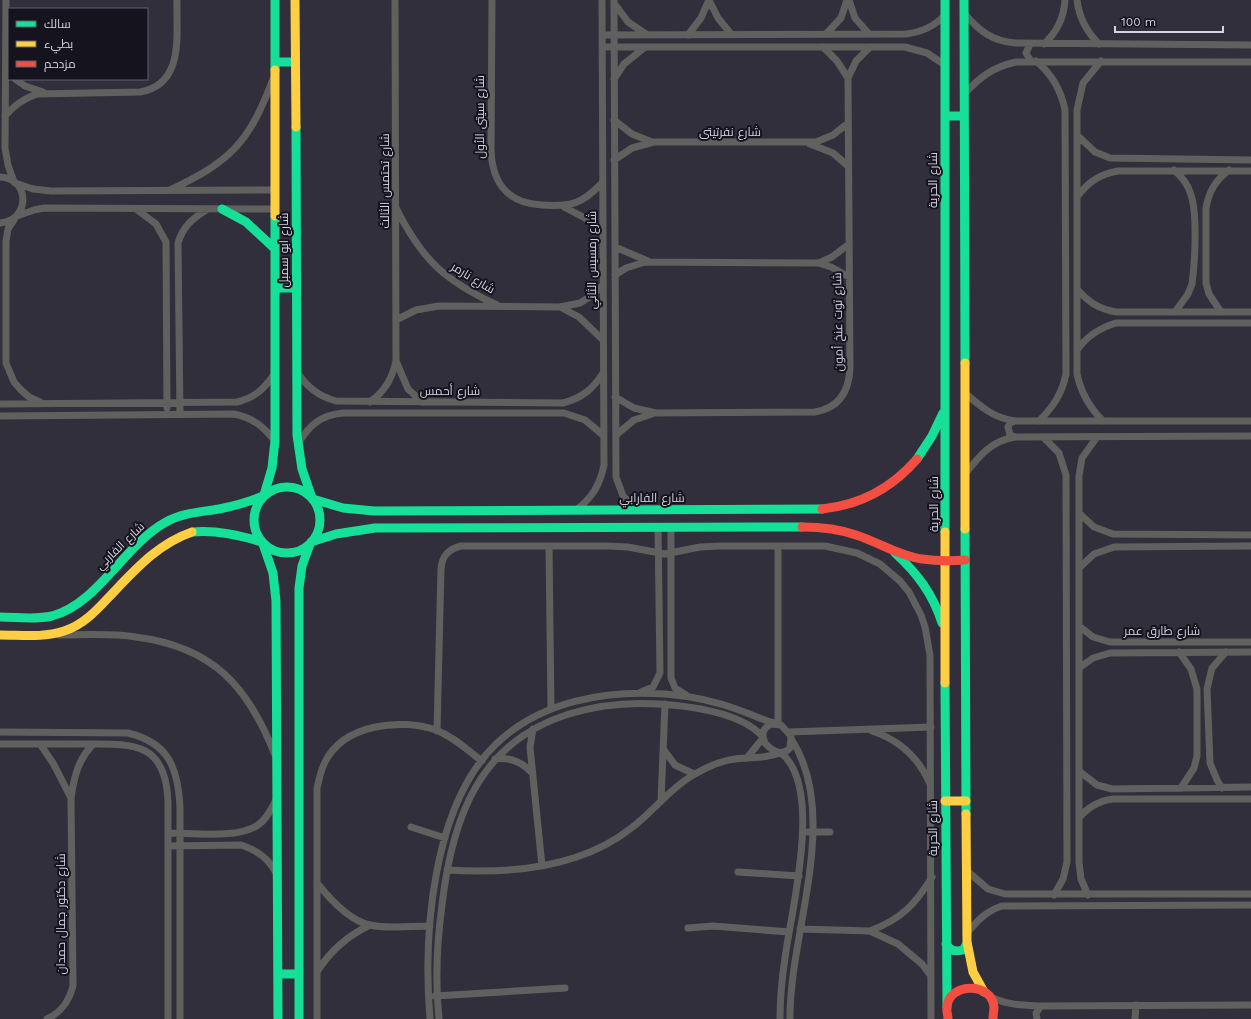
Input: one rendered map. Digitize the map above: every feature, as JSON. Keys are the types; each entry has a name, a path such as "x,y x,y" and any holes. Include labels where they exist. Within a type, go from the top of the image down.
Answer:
{"street":[{"path":"6,0 3,20 7,70 5,148 8,165 14,182 19,188 23,199 20,211 8,229 6,241 6,363 12,378 21,390 29,397 44,404"},
{"path":"5,116 14,106 37,94 140,92 149,90 159,85 167,78 175,58 177,0"},
{"name":"شارع ابو سمبل","path":"264,496 272,468 275,440 275,0"},
{"name":"شارع ابو سمبل","path":"295,0 298,444 302,469 312,499"},
{"name":"شارع تحتمس الثالث","path":"370,402 385,389 390,381 396,361 395,0"},
{"name":"شارع سيتى الأول","path":"492,0 491,149 493,172 505,191 523,202 564,207 585,218 603,234"},
{"name":"شارع رمسيس الثاني","path":"576,510 585,504 595,491 602,475 604,464 602,0"},
{"path":"709,0 718,18 731,34"},
{"path":"688,34 701,18 709,0"},
{"path":"826,34 841,18 848,0"},
{"path":"848,0 856,18 869,34"},
{"name":"شارع الحرية","path":"945,0 945,116 955,355 965,393 966,934 972,973 986,993 994,1008 993,1019"},
{"name":"شارع الحرية","path":"947,1018 945,801 946,407 955,355 964,116 964,0"},
{"path":"614,1 628,22 648,35"},
{"name":"شارع رمسيس الثاني","path":"614,1 616,464 619,486 626,500 638,510"},
{"path":"1044,44 1057,30 1061,21 1065,1 1071,4 1077,1 1084,25 1099,44"},
{"path":"964,13 983,33 1004,42 1030,44 1251,45"},
{"path":"602,35 906,34 924,30 940,21 945,15"},
{"path":"764,34 764,47"},
{"path":"889,47 892,41 890,34"},
{"path":"1030,44 1026,53 1056,83 1065,110 1066,374 1060,394 1054,404 1039,421"},
{"path":"602,47 889,47 916,49 932,56 945,65"},
{"path":"614,79 627,61 644,47"},
{"path":"823,47 837,61 848,78"},
{"name":"شارع توت عنخ أمون","path":"615,397 634,408 656,413 814,412 822,411 836,404 846,391 850,376 848,78 856,61 870,47"},
{"path":"964,94 988,71 1001,65 1033,61 1251,62"},
{"path":"1101,61 1083,83 1077,101 1077,374 1085,399 1103,421"},
{"path":"275,62 295,62"},
{"path":"167,191 209,170 236,148 257,119 275,73"},
{"path":"17,80 36,91 50,93"},
{"path":"1065,110 1071,107 1077,110"},
{"path":"945,116 964,116"},
{"name":"شارع نفرتيتى","path":"614,120 632,134 654,142"},
{"name":"شارع نفرتيتى","path":"614,160 632,148 654,142 806,144 825,140 841,130 848,123"},
{"path":"1076,135 1095,152 1119,159 1251,160"},
{"name":"شارع نفرتيتى","path":"806,144 829,151 848,166"},
{"path":"1118,171 1116,164 1119,159"},
{"path":"1077,197 1090,181 1108,172 1174,170 1229,170 1251,172"},
{"path":"1174,170 1186,183 1190,191 1194,208 1193,273 1188,294 1175,312"},
{"path":"1221,312 1209,294 1205,272 1206,208 1208,197 1213,186 1220,177 1229,170"},
{"path":"0,177 33,189 46,190 275,190"},
{"name":"شارع سيتى الأول","path":"564,207 586,198 602,182"},
{"path":"1194,208 1199,206 1206,208"},
{"name":"شارع نارمر","path":"396,207 420,249 437,268 456,284 501,307"},
{"path":"0,223 25,212 44,208 275,209"},
{"path":"136,209 156,224 166,242 167,414"},
{"path":"180,414 178,243 185,228 190,222 209,209"},
{"path":"222,209 246,222 275,249"},
{"path":"1066,241 1077,241"},
{"path":"818,263 832,257 849,244"},
{"path":"615,247 652,262"},
{"path":"615,275 632,265 652,262 818,263 838,270 849,277"},
{"path":"1193,273 1201,275 1205,272"},
{"name":"شارع نارمر","path":"396,320 416,310 427,307 560,307 580,303 603,285"},
{"path":"275,288 296,288"},
{"path":"1077,289 1094,305 1116,312 1251,312"},
{"name":"شارع نارمر","path":"560,307 579,317 603,340"},
{"path":"1116,312 1113,318 1116,324"},
{"path":"1240,312 1240,323"},
{"path":"1077,350 1094,333 1116,324 1251,323"},
{"name":"شارع تحتمس الثالث","path":"396,361 408,389 422,402"},
{"name":"شارع أحمس","path":"297,372 309,388 326,398 344,402 563,402 573,400 591,390 603,373"},
{"path":"0,404 230,402 247,400 258,394 267,385 275,373"},
{"path":"1066,374 1071,377 1077,374"},
{"path":"965,393 990,413 1015,421 1251,421"},
{"path":"484,402 484,413"},
{"name":"شارع الفارابي","path":"312,499 343,508 374,511 814,510 843,506 875,495 889,486 914,465 925,451 934,435 946,407"},
{"name":"شارع أحمس","path":"298,444 308,428 316,422 333,414 564,413 585,420 603,435"},
{"name":"شارع توت عنخ أمون","path":"616,435 634,420 656,413"},
{"path":"0,416 224,414 245,417 265,428 275,440"},
{"path":"1015,421 1010,423 1008,428 1010,435 1015,437"},
{"path":"965,474 987,448 996,442 1015,437 1251,436"},
{"path":"1043,437 1059,453 1066,475 1067,862 1063,879 1054,895"},
{"path":"1088,895 1081,879 1079,862 1079,476 1082,458 1097,437"},
{"path":"604,464 610,466 616,464"},
{"path":"1066,475 1072,472 1079,476"},
{"path":"49,635 71,628 89,616 154,552 173,538 190,531 208,529 234,533 262,543 270,549 286,553 299,551 310,543 316,536 320,521 319,514 312,499 305,492 289,487 276,489 264,496 254,510 253,519 255,531 262,543 273,573 276,593 278,1019"},
{"name":"شارع الفاربي","path":"0,617 40,617 64,612 84,598 131,549 154,529 166,522 195,512 241,504 264,496"},
{"path":"793,510 793,527"},
{"path":"514,511 515,528"},
{"path":"1079,513 1094,527 1103,532 1122,535 1251,534"},
{"path":"310,543 336,534 362,529 793,527 837,529 855,534 890,549 921,559 946,561 965,560"},
{"path":"637,694 648,690 658,678 658,528"},
{"path":"671,528 670,678 675,688 694,698"},
{"path":"1122,535 1117,540 1119,545 1122,546"},
{"path":"1226,535 1227,546"},
{"path":"299,1019 299,588 302,566 310,543"},
{"path":"549,546 551,709"},
{"path":"437,731 440,569 444,556 454,547 618,546 659,553 671,553 700,547 831,547 857,552 880,564 900,581 916,603 925,627 930,655 932,877 931,1019"},
{"path":"777,724 778,546"},
{"path":"1079,568 1094,554 1122,546 1251,546"},
{"path":"890,549 913,570 931,595 938,609 946,637"},
{"path":"659,617 670,617"},
{"name":"شارع طارق عمر","path":"1079,626 1093,637 1116,642 1251,642"},
{"path":"0,635 134,636 170,643 198,656 218,669 245,695 264,727 277,760"},
{"path":"1115,652 1111,647 1116,642"},
{"name":"شارع طارق عمر","path":"1079,668 1093,658 1115,652 1251,652"},
{"path":"1179,652 1190,669 1197,689 1197,745 1194,768 1182,788"},
{"path":"1222,788 1213,772 1209,745 1207,689 1212,668 1226,652"},
{"path":"658,678 666,681 670,678"},
{"path":"1197,689 1202,685 1207,689"},
{"path":"430,1019 428,996 430,926 434,891 445,838 461,796 482,761 509,733 529,720 551,709 576,701 604,696 637,694 694,698 721,704 777,724 789,732 800,754 807,776 811,804 812,832 809,882 792,975 790,1019"},
{"path":"604,696 605,706"},
{"path":"440,1019 438,996 438,946 447,870 457,834 470,800 481,778 495,759 512,742 533,729 561,717 605,706 635,704 665,704 700,709 734,718 749,724 763,737 768,747 780,753 791,763 796,775 800,798 802,831 799,876 783,974 780,1019"},
{"path":"661,801 665,704"},
{"path":"1066,715 1079,715"},
{"path":"747,758 763,737 764,728 777,724"},
{"path":"317,1019 317,788 325,762 333,750 348,738 372,728 398,725 420,727 437,731 456,741 482,761"},
{"path":"789,732 931,727"},
{"path":"533,729 530,747 531,772 542,866"},
{"path":"868,729 897,742 909,752 919,763 931,787"},
{"path":"0,732 118,732 139,735 149,740 166,754 172,764 179,785 180,1019"},
{"path":"117,744 118,732"},
{"path":"447,870 504,871 542,866 576,857 611,842 629,830 676,786 694,774 714,765 747,758 764,758 780,753 790,748 792,740"},
{"path":"0,744 134,745 144,749 160,764 168,787 168,1019"},
{"name":"شارع دكتور جمال حمدان","path":"40,744 53,763 71,798"},
{"name":"شارع دكتور جمال حمدان","path":"47,1019 62,1009 71,995 71,798 76,770 80,761 93,744"},
{"path":"1197,745 1205,750 1209,745"},
{"path":"663,749 675,765 694,774"},
{"path":"495,759 503,758 519,762 531,772"},
{"path":"1079,771 1097,785 1119,789 1251,787"},
{"path":"1119,789 1116,794 1120,799"},
{"path":"461,796 470,800"},
{"path":"168,833 231,832 250,829 266,818 277,798"},
{"path":"1079,818 1090,807 1097,803 1120,799 1251,799"},
{"path":"945,801 966,801"},
{"path":"411,827 445,838"},
{"path":"802,831 830,832"},
{"path":"168,846 232,844 250,848 266,858 272,865 278,877"},
{"path":"1067,862 1074,866 1079,862"},
{"path":"966,870 988,889 1013,895 1251,894"},
{"path":"738,872 799,876"},
{"path":"870,931 885,925 907,910 932,877"},
{"path":"317,883 335,904 370,926 430,926"},
{"path":"1013,895 1010,902 1013,906"},
{"path":"1131,895 1131,906"},
{"path":"966,934 983,915 992,909 1002,906 1251,905"},
{"path":"317,972 341,943 370,926"},
{"path":"688,928 713,926 789,932"},
{"path":"800,929 870,931 898,944 922,964 931,976"},
{"path":"946,944 950,950 956,952 963,950 967,944"},
{"path":"278,974 299,974"},
{"path":"428,996 565,988"},
{"path":"947,1007 953,994 961,989 975,988 998,1000 1012,1004 1041,1006 1251,1005"},
{"path":"1135,1019 1136,1005"},
{"path":"1037,1019 1036,1013 1041,1006"}],"traffic: fast":[{"path":"275,0 275,70"},
{"path":"945,0 945,532"},
{"path":"964,0 965,363"},
{"path":"275,62 295,62"},
{"path":"945,116 964,116"},
{"path":"296,127 297,435 302,469 312,498"},
{"path":"222,209 246,222 275,249"},
{"path":"264,495 272,468 275,441 275,216"},
{"path":"275,288 296,288"},
{"path":"917,459 932,436 943,413"},
{"path":"287,487 300,489 315,502 318,507 320,520 318,533 305,548 300,551 287,553 274,551 259,538 256,533 254,520 256,507 269,492 274,489 287,487"},
{"path":"0,617 46,617 68,609 97,587 137,545 151,532 166,522 185,515 230,507 263,496"},
{"path":"313,499 343,508 374,511 822,509"},
{"path":"311,542 336,534 375,528 802,527"},
{"path":"965,529 966,814"},
{"path":"192,532 227,534 262,542"},
{"path":"263,544 273,573 276,601 278,1019"},
{"path":"299,1019 299,588 302,566 310,544"},
{"path":"895,553 917,576 929,593 942,623"},
{"path":"945,683 947,1007"},
{"path":"946,944 951,950 958,951 963,950 967,944"},
{"path":"278,974 299,974"}],"traffic: slow":[{"path":"295,0 296,127"},
{"path":"275,70 275,216"},
{"path":"965,363 965,529"},
{"path":"0,635 48,635 64,631 77,625 94,612 147,559 179,537 192,532"},
{"path":"945,532 945,683"},
{"path":"945,801 966,801"},
{"path":"966,814 967,942 973,972 984,992"}],"traffic: jam":[{"path":"822,509 850,504 875,493 886,487 917,459"},
{"path":"802,527 815,527 843,531 905,555 922,559 949,561 965,560"},
{"path":"948,1019 947,1008 950,999 955,993 962,989 970,988 979,989 986,993 991,999 994,1007 993,1019"}]}
